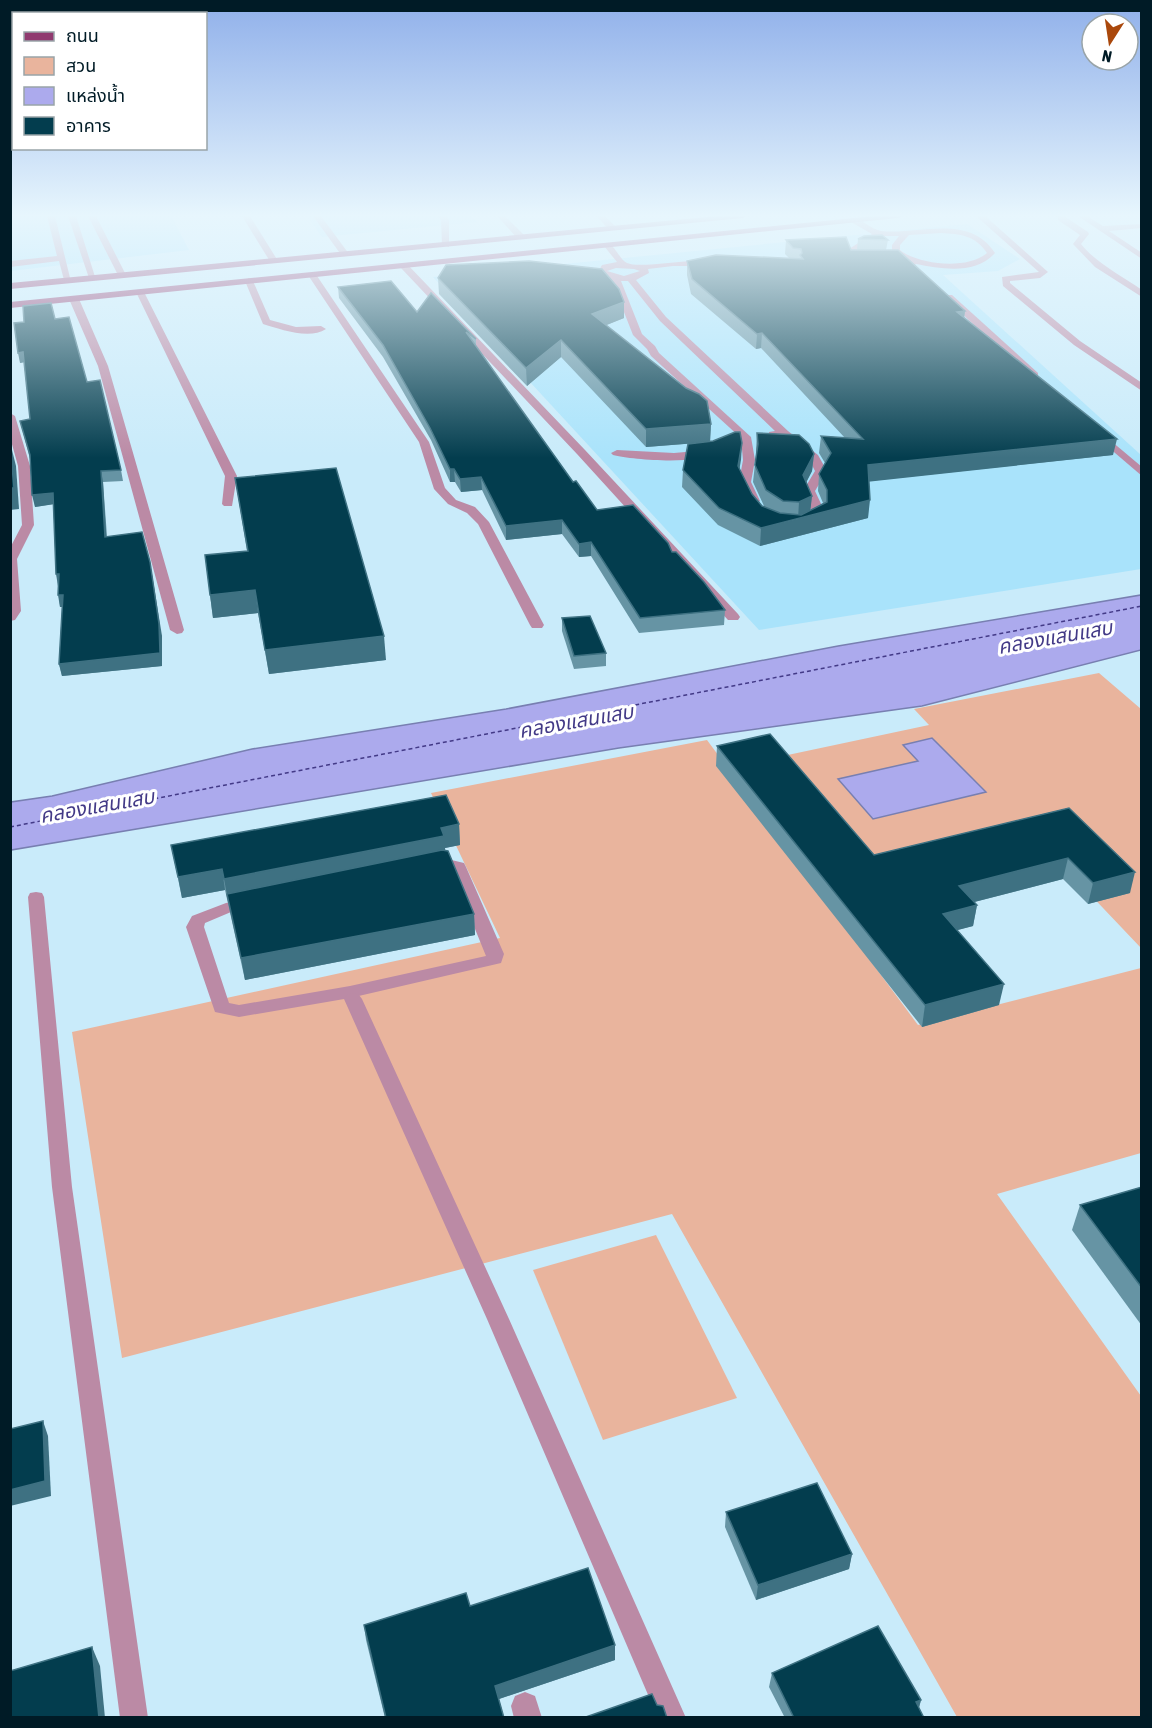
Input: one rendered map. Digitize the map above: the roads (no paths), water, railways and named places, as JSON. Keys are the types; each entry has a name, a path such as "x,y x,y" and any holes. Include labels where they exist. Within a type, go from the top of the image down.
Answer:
{"main road":[{"path":"10,305 96,297"}],"street":[{"path":"142,297 231,476 228,504"},
{"path":"256,297 267,322 281,328 296,330 321,329"},
{"path":"327,297 424,442 440,489 452,502 471,510 483,522 537,626"},
{"path":"433,297 733,617"},
{"path":"621,297 638,335 652,348 654,354 751,437 784,433"},
{"path":"645,297 663,319 784,433 814,457 821,471 809,486 808,493 818,508 819,516 800,526"},
{"path":"948,297 1047,386"},
{"path":"1020,297 1077,343 1142,388"},
{"path":"74,299 103,366 177,630"},
{"path":"10,416 24,466 28,525 11,559 14,611 10,617"},
{"path":"1090,426 1142,473"},
{"path":"751,437 745,482 758,510"},
{"path":"617,453 691,456 717,449"},
{"path":"443,863 458,867 495,954 495,959 351,996 239,1011 222,1008 195,927 198,920 226,908 443,863"},
{"path":"36,897 62,1187 134,1718"},
{"path":"351,996 498,1319 672,1718"}],"water":[{"name":"คลองแสนแสบ","path":"1141,595 1141,650 922,706 619,748 11,850 11,802 52,796 252,749 506,709 838,646"},
{"path":"932,738 986,792 873,819 838,779 918,761 903,745"}]}
